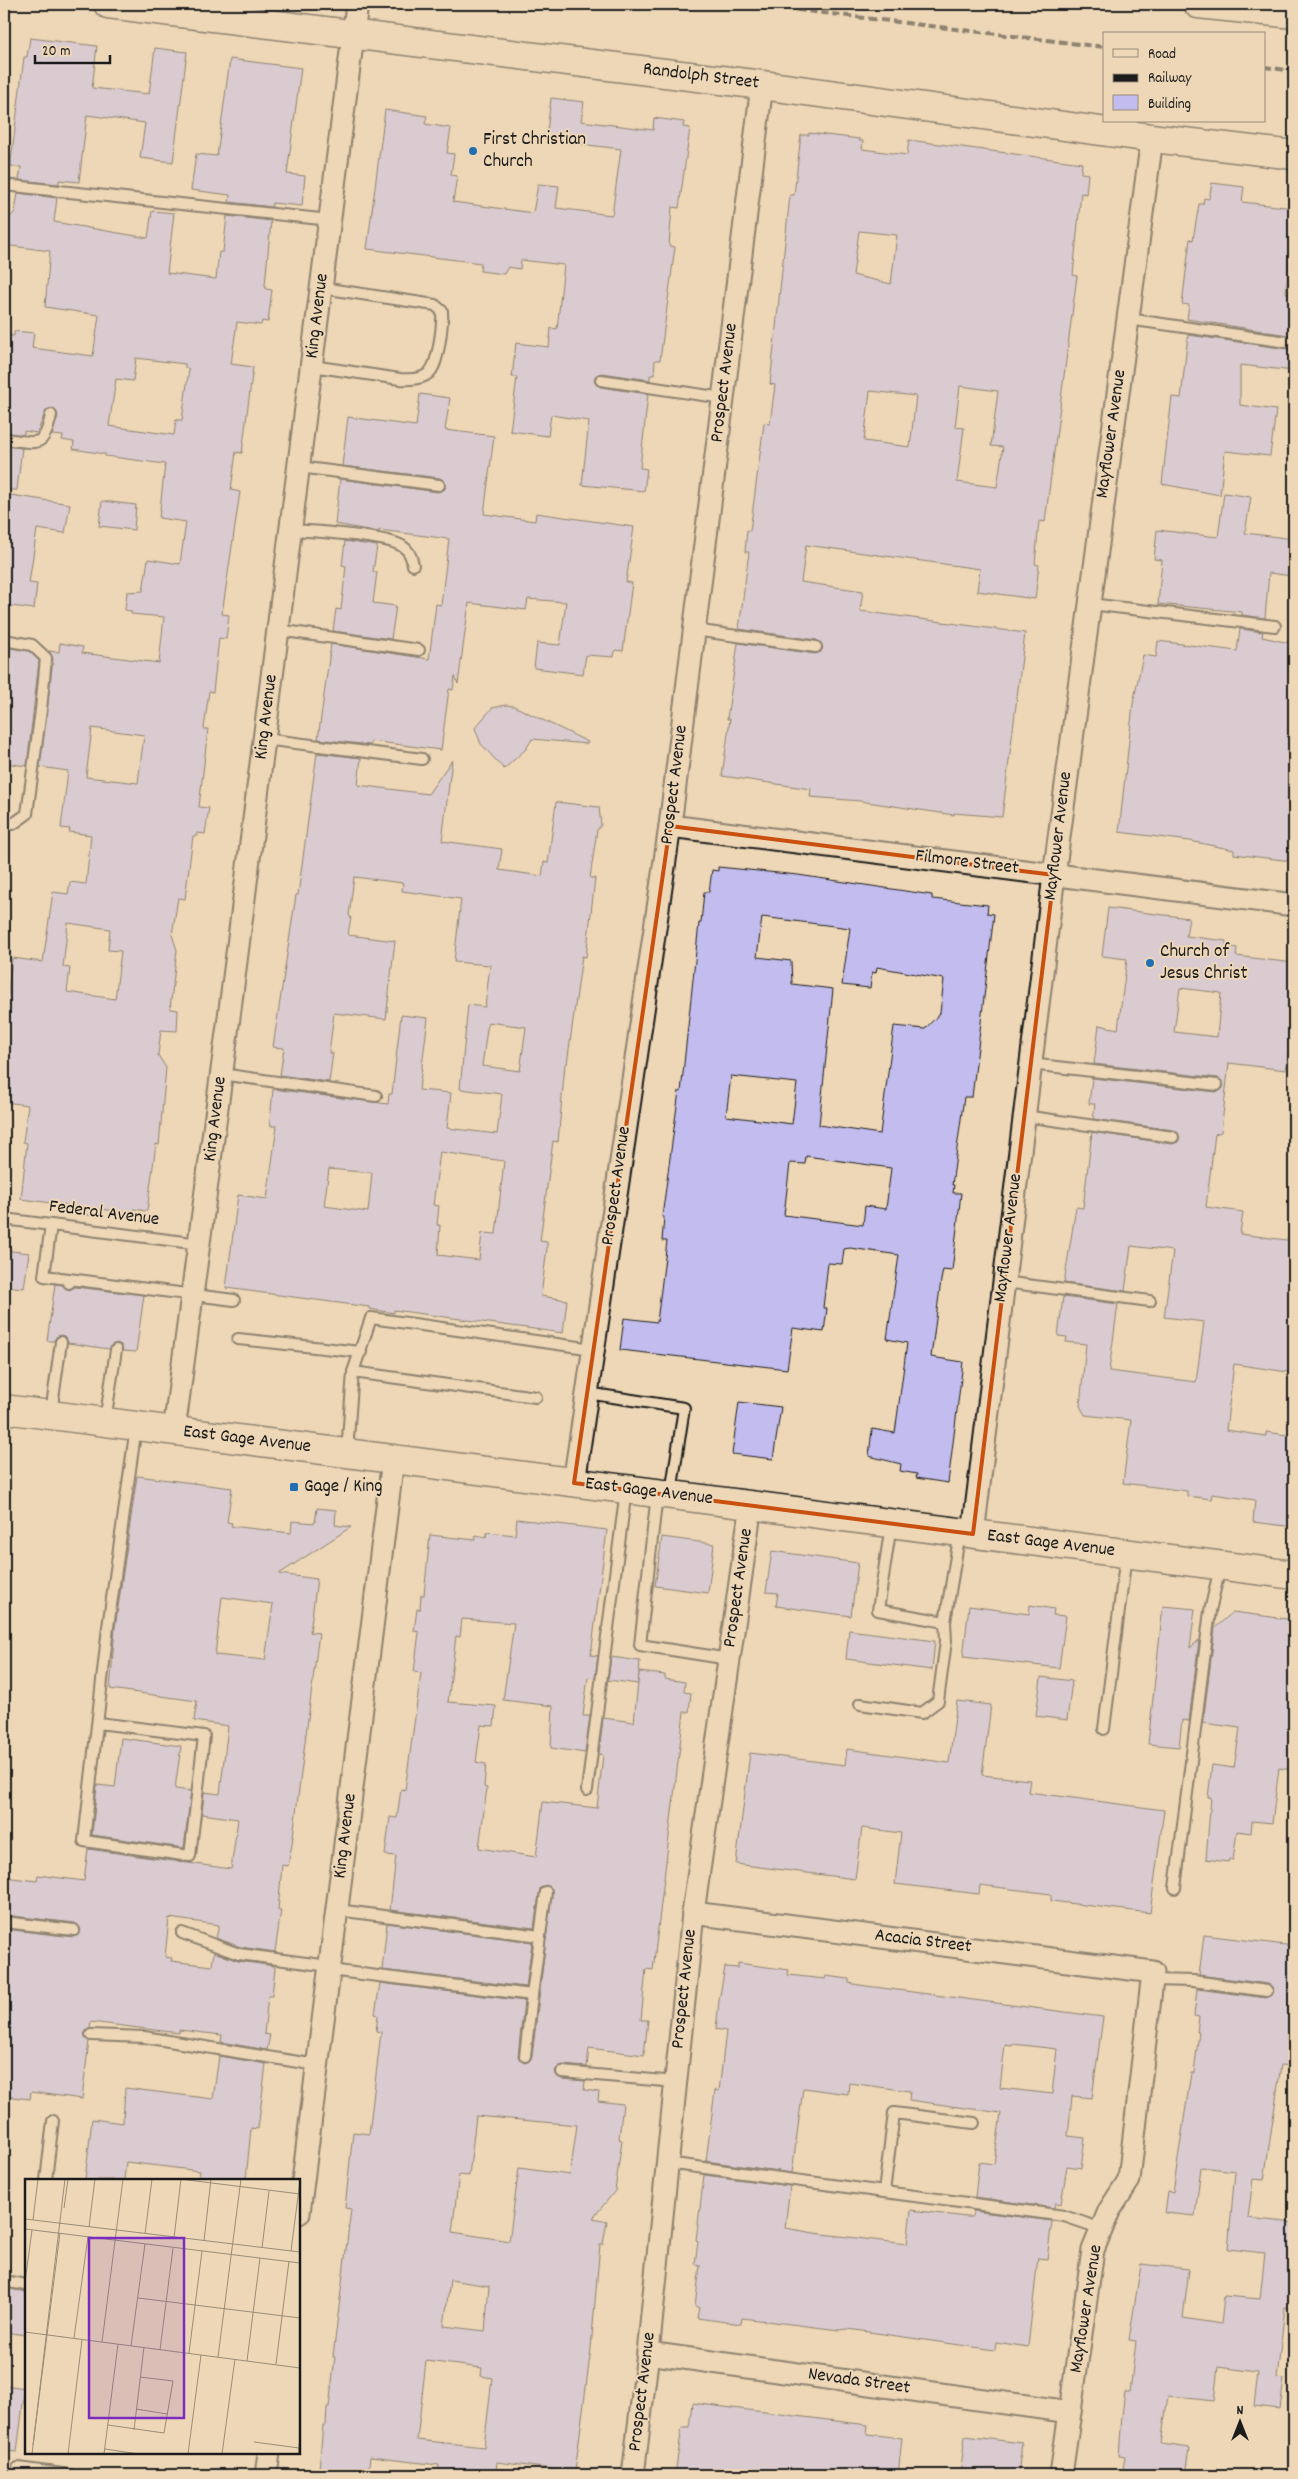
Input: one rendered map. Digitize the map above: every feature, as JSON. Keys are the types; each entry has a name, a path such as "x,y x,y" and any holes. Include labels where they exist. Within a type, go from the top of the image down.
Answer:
{"main road":[{"name":"Randolph Street","path":"108,4 762,85 1152,138 1294,155"},
{"path":"1198,4 1294,14"},
{"name":"East Gage Avenue","path":"4,1409 1294,1576"}],"street":[{"name":"King Avenue","path":"174,1431 222,1074 357,4"},
{"name":"Prospect Avenue","path":"574,1483 670,826 762,85"},
{"name":"Mayflower Avenue","path":"966,1533 1004,1282 1054,874 1152,138"},
{"name":"Filmore Street","path":"670,826 1294,906"},
{"name":"King Avenue","path":"300,2205 393,1459"},
{"name":"Prospect Avenue","path":"633,2475 648,2353 693,1913 751,1505"},
{"name":"Acacia Street","path":"693,1913 1152,1976"},
{"name":"Mayflower Avenue","path":"1061,2475 1093,2250 1109,2211 1129,2180 1152,1976"},
{"name":"Nevada Street","path":"648,2353 1070,2412"},
{"path":"266,2475 269,2454"}],"lane":[{"path":"4,185 330,220"},
{"path":"312,366 400,379 413,380 422,378 436,366 443,322 442,311 435,305 322,288"},
{"path":"1128,319 1294,343"},
{"path":"601,380 723,398"},
{"path":"4,439 35,442 43,440 51,415"},
{"path":"299,466 439,485"},
{"path":"291,530 380,540 401,545 408,551 413,565"},
{"path":"1090,604 1274,626"},
{"path":"278,630 419,650"},
{"path":"694,630 816,647"},
{"path":"4,640 32,645 46,658 27,814 12,824 4,823"},
{"path":"264,740 422,759"},
{"path":"1030,1064 1218,1085"},
{"path":"222,1074 376,1096"},
{"path":"1024,1116 1173,1137"},
{"name":"Federal Avenue","path":"4,1219 200,1244"},
{"path":"51,1225 44,1276 69,1281 234,1300"},
{"path":"1004,1282 1150,1301"},
{"path":"347,1454 354,1372 371,1318 593,1348"},
{"path":"238,1338 361,1352"},
{"path":"51,1415 60,1342"},
{"path":"105,1422 116,1350"},
{"path":"354,1372 536,1397"},
{"path":"587,1393 684,1408 664,1494 640,1645 729,1659"},
{"path":"98,1723 204,1736 190,1856 84,1841 108,1626 136,1426"},
{"path":"587,1790 626,1489"},
{"path":"891,1524 878,1610 945,1622"},
{"path":"860,1704 922,1713 938,1700 946,1641 945,1622 966,1533"},
{"path":"1104,1729 1126,1554"},
{"path":"1175,1888 1210,1612 1220,1566"},
{"path":"526,2056 546,1892"},
{"path":"337,1910 540,1936"},
{"path":"4,1922 74,1930"},
{"path":"182,1932 238,1954 532,1995"},
{"path":"1152,1976 1267,1991"},
{"path":"90,2034 144,2037 317,2065"},
{"path":"562,2072 676,2082"},
{"path":"884,2192 894,2113 974,2123"},
{"path":"46,2179 52,2122"},
{"path":"667,2163 1064,2216 1102,2229"},
{"path":"4,2282 25,2285"},
{"path":"18,2468 70,2475"}],"highlighted area":[{"path":"670,826 1054,875 973,1534 574,1483"}],"building":[{"path":"30,38 97,46 92,88 149,94 155,48 187,52 173,162 140,158 145,123 87,115 79,182 59,180 59,184 19,180 21,167 11,166 11,161 24,57 27,57"},
{"path":"230,59 301,68 287,174 305,176 302,206 272,203 272,207 229,202 230,195 191,190 196,154 217,156"},
{"path":"551,98 584,102 581,121 653,130 654,118 684,122 683,127 690,128 679,208 672,207 669,246 675,247 660,360 655,360 654,375 650,375 650,380 602,373 596,375 594,379 600,387 648,394 640,468 647,469 644,491 582,485 589,421 551,415 548,436 510,431 517,377 512,377 516,343 549,347 551,328 557,329 564,265 521,260 520,269 508,267 504,274 480,271 481,263 367,249 385,110 427,116 425,124 451,128 447,153 454,154 451,175 457,176 453,202 533,213 538,184 559,186 556,208 612,215 621,149 546,140"},
{"path":"809,133 860,139 859,141 863,141 862,149 907,155 909,140 1082,163 1081,173 1088,174 1086,194 1081,193 1073,275 1077,276 1045,522 1039,521 1035,564 1039,565 1035,599 977,591 980,569 806,545 801,582 863,591 860,611 1025,633 1002,817 954,813 954,815 860,801 810,797 811,789 722,776 730,719 727,719 738,643 815,654 821,652 823,647 817,640 739,629 749,552 745,552 747,530 750,531 764,423 770,424 775,385 770,384 790,195 794,195 801,135 809,135","holes":["859,231 897,235 891,284 853,275","960,386 998,391 991,446 1003,447 997,487 957,482 964,428 955,427","870,391 916,396 910,447 864,441"]},
{"path":"1212,183 1244,187 1242,202 1294,208 1286,293 1293,294 1294,336 1187,319 1189,305 1182,304 1190,239 1193,240 1199,204 1203,204 1204,198 1209,199"},
{"path":"18,193 57,198 54,222 148,238 152,211 174,213 167,273 216,279 219,252 223,252 227,216 271,221 265,285 266,289 272,290 268,322 262,321 261,325 237,322 231,364 253,367 242,453 236,452 231,490 240,492 222,614 229,615 226,639 219,638 213,692 209,691 204,729 208,729 199,807 209,808 205,834 197,833 197,836 193,836 185,899 178,898 172,935 177,950 170,1009 178,1010 177,1031 161,1030 158,1055 166,1068 159,1145 156,1144 147,1211 133,1209 133,1213 99,1209 98,1216 66,1213 68,1205 21,1199 27,1143 23,1142 28,1105 4,1102 4,1010 6,1010 12,958 43,962 53,892 68,894 70,882 86,884 91,835 69,832 70,829 61,828 68,771 40,767 53,659 49,651 59,652 60,643 83,647 82,653 159,663 164,617 131,614 131,611 125,610 127,592 143,591 148,559 180,564 186,522 159,518 165,464 105,456 105,454 73,449 74,442 62,440 63,436 52,435 58,416 53,408 46,411 37,433 24,431 24,435 4,432 4,335 14,336 14,331 34,333 32,348 93,356 99,315 45,307 50,251 4,245 5,222 15,212","holes":["136,358 185,364 185,368 189,369 182,420 176,420 174,435 109,426 116,379 133,381","92,728 144,735 138,783 86,777","68,923 110,929 108,950 121,951 115,999 67,992 70,968 63,967"]},
{"path":"1188,335 1294,350 1294,371 1240,365 1240,405 1276,410 1270,456 1225,451 1220,495 1162,484 1172,397 1181,398"},
{"path":"420,394 450,398 445,430 494,436 484,514 535,521 536,513 634,527 626,582 632,583 623,651 615,650 614,657 586,655 583,674 534,668 537,643 560,645 566,602 528,599 526,610 469,603 458,684 455,676 453,690 449,689 441,750 371,741 370,745 318,739 331,644 429,659 436,604 441,605 449,539 379,530 379,532 335,524 340,479 438,492 445,489 445,482 440,478 342,466 348,417 416,426"},
{"path":"4,446 22,448 17,490 4,490"},
{"path":"1224,493 1251,497 1245,533 1294,539 1292,576 1269,573 1265,618 1242,615 1242,612 1158,604 1162,560 1154,559 1157,530 1218,537"},
{"path":"4,494 70,504 65,533 37,529 29,583 37,584 34,609 4,605"},
{"path":"102,501 136,505 134,530 99,526"},
{"path":"345,541 377,546 373,572 377,572 373,603 396,606 391,639 333,631 336,609 341,610 346,566 342,565"},
{"path":"1240,629 1263,632 1262,637 1294,644 1291,700 1294,701 1294,853 1292,853 1291,861 1234,854 1234,850 1190,841 1119,832 1133,704 1143,655 1156,657 1158,641 1237,651"},
{"path":"4,647 29,651 39,661 27,766 4,763"},
{"path":"506,705 514,706 588,742 587,744 532,739 526,749 504,769 481,744 475,728 492,708"},
{"path":"317,753 361,758 358,785 428,794 452,760 442,841 502,849 499,870 542,876 544,862 548,863 556,802 599,807 601,825 597,830 590,878 595,878 586,957 582,956 567,1064 565,1064 558,1142 553,1141 540,1241 547,1242 541,1296 567,1300 563,1333 394,1310 394,1313 369,1309 369,1307 226,1288 238,1195 267,1199 277,1126 271,1126 270,1121 273,1089 388,1104 389,1094 392,1094 401,1015 428,1018 419,1090 451,1093 447,1128 497,1134 502,1094 460,1089 468,1005 485,1007 490,965 454,962 461,899 402,891 403,883 354,877 349,916 351,917 348,935 395,941 386,1019 334,1013 329,1053 333,1053 329,1082 280,1075 284,1048 273,1047 296,895 298,895","holes":["488,1022 526,1027 520,1071 482,1066","440,1152 504,1161 496,1234 482,1233 479,1260 438,1255 440,1225 437,1225 439,1206 433,1205","329,1169 372,1173 368,1212 324,1206"]},
{"path":"718,867 798,875 932,895 932,899 988,905 987,913 994,914 972,1097 964,1097 952,1185 954,1185 953,1193 961,1193 952,1271 943,1270 931,1357 963,1362 948,1483 916,1478 917,1474 900,1471 901,1464 869,1456 872,1429 895,1433 907,1343 887,1339 899,1255 850,1248 844,1249 842,1264 828,1263 823,1308 827,1308 824,1332 793,1328 787,1369 620,1350 624,1318 657,1322 667,1241 662,1241 664,1217 662,1217 679,1091 681,1092 699,923 701,923 704,892 709,892 712,870 718,871","holes":["762,917 850,928 842,985 870,988 872,972 876,973 877,967 944,979 940,1013 925,1029 894,1026 880,1134 819,1125 833,989 792,984 791,961 757,957","731,1076 797,1083 792,1124 726,1116","806,1156 891,1168 886,1209 865,1206 863,1225 784,1215 790,1163 805,1164"]},
{"path":"1108,908 1189,918 1186,936 1226,941 1226,946 1237,948 1236,956 1294,963 1294,1034 1291,1034 1286,1070 1229,1063 1221,1132 1215,1134 1206,1207 1243,1212 1240,1234 1294,1241 1294,1373 1234,1364 1226,1430 1266,1436 1266,1432 1294,1436 1294,1527 1253,1522 1255,1500 1212,1494 1211,1499 1187,1496 1187,1491 1123,1483 1131,1420 1085,1415 1080,1406 1086,1344 1066,1342 1067,1337 1058,1336 1063,1297 1118,1304 1109,1371 1196,1382 1204,1322 1164,1317 1173,1251 1131,1246 1125,1291 1064,1283 1076,1207 1083,1208 1092,1132 1172,1144 1178,1142 1180,1137 1174,1130 1093,1119 1095,1104 1089,1104 1092,1078 1216,1092 1222,1089 1224,1085 1218,1078 1094,1064 1099,1025 1118,1029 1127,959 1102,956","holes":["1180,988 1221,993 1217,1037 1174,1032"]},
{"path":"4,1250 29,1253 24,1288 4,1286"},
{"path":"55,1284 63,1285 69,1290 75,1287 144,1295 136,1352 123,1351 121,1345 117,1343 109,1349 68,1343 66,1337 61,1335 56,1337 54,1341 47,1341"},
{"path":"739,1402 781,1407 773,1459 732,1454"},
{"path":"137,1476 232,1488 227,1522 232,1523 231,1526 291,1533 292,1521 315,1523 317,1508 336,1510 335,1525 351,1527 279,1574 317,1579 310,1632 319,1633 292,1844 288,1866 282,1865 278,1910 281,1910 275,1952 241,1947 216,1938 219,1925 169,1918 165,1957 172,1958 171,1961 212,1966 214,1952 238,1961 274,1966 272,1996 268,1996 264,2034 270,2035 267,2050 221,2042 222,2035 179,2030 179,2033 91,2022 90,2028 84,2034 89,2041 82,2099 31,2092 30,2099 4,2096 4,2058 8,2025 4,2025 4,1929 73,1937 79,1934 81,1930 75,1923 4,1915 4,1877 37,1881 38,1875 84,1881 88,1849 231,1869 238,1819 202,1814 204,1792 220,1794 228,1726 194,1721 197,1701 110,1689 115,1628","holes":["222,1597 273,1604 265,1660 215,1655"]},
{"path":"517,1519 607,1530 591,1655 598,1656 595,1678 588,1677 583,1716 590,1716 585,1753 551,1748 553,1706 503,1700 514,1623 462,1619 460,1637 456,1636 448,1702 496,1706 494,1726 481,1725 476,1762 486,1764 484,1787 487,1788 479,1848 536,1857 543,1802 597,1808 603,1755 599,1754 603,1718 634,1722 639,1672 665,1675 665,1679 685,1682 684,1692 691,1693 689,1712 684,1712 653,1970 646,1969 641,2020 648,2020 644,2055 589,2048 587,2067 562,2065 555,2071 556,2075 561,2079 585,2081 584,2090 599,2092 598,2101 623,2104 619,2139 622,2140 615,2191 593,2218 607,2221 603,2244 600,2244 591,2348 575,2472 497,2462 496,2472 475,2469 474,2475 438,2475 439,2465 370,2457 368,2475 325,2475 325,2470 319,2469 323,2425 326,2425 327,2407 329,2407 335,2357 333,2357 351,2209 345,2208 353,2132 369,2134 381,2032 376,2031 378,2015 375,2014 380,1983 524,2001 518,2056 525,2063 532,2057 552,1889 546,1885 540,1888 534,1928 390,1910 396,1856 385,1855 390,1817 397,1818 401,1789 405,1790 421,1673 414,1672 419,1632 414,1631 417,1609 420,1610 421,1595 424,1595 430,1535 475,1540 476,1535 486,1537 487,1532 515,1535","holes":["476,2116 577,2125 570,2175 519,2168 509,2241 452,2232 459,2175 469,2176","450,2280 489,2286 485,2331 444,2326","426,2361 482,2368 481,2376 492,2378 484,2447 417,2440"]},
{"path":"662,1537 714,1544 708,1593 655,1586"},
{"path":"772,1551 858,1563 851,1616 776,1606 778,1593 766,1592"},
{"path":"1030,1605 1054,1609 1053,1615 1066,1616 1059,1668 963,1657 969,1606 1029,1614"},
{"path":"1163,1606 1195,1609 1190,1648 1199,1640 1189,1721 1182,1720 1179,1747 1148,1744"},
{"path":"1233,1612 1294,1620 1294,1770 1279,1768 1272,1823 1252,1821 1251,1833 1237,1831 1233,1860 1229,1859 1228,1862 1206,1859 1211,1797 1208,1797 1212,1765 1234,1768 1240,1728 1203,1723 1215,1628"},
{"path":"849,1630 935,1641 932,1670 846,1659"},
{"path":"611,1657 640,1661 638,1684 608,1680"},
{"path":"1041,1677 1072,1681 1067,1720 1036,1716"},
{"path":"957,1701 991,1705 982,1775 1030,1780 1028,1792 1164,1810 1150,1913 1051,1901 1051,1894 980,1885 979,1894 895,1884 901,1833 862,1828 855,1879 736,1864 750,1753 845,1765 847,1749 949,1763"},
{"path":"121,1738 181,1746 175,1789 191,1791 184,1848 92,1835 97,1785 115,1787"},
{"path":"387,1923 532,1942 526,1987 382,1970"},
{"path":"1204,1935 1294,1946 1294,2066 1281,2065 1264,2180 1253,2179 1248,2218 1294,2223 1294,2309 1285,2307 1277,2378 1284,2379 1280,2409 1254,2406 1258,2372 1218,2367 1214,2401 1168,2396 1161,2444 1190,2448 1186,2475 1122,2475 1125,2457 1119,2456 1122,2415 1125,2392 1130,2392 1136,2341 1129,2340 1141,2264 1189,2269 1183,2318 1221,2324 1224,2296 1260,2299 1265,2253 1228,2249 1235,2171 1201,2167 1195,2216 1165,2213 1168,2191 1173,2192 1191,2073 1194,2073 1199,2032 1197,2032 1199,2017 1194,2016 1197,1989 1266,1998 1274,1992 1273,1988 1268,1984 1199,1975"},
{"path":"738,1963 789,1970 788,1975 825,1979 826,1976 849,1979 849,1983 859,1985 1103,2017 1092,2098 1072,2096 1068,2136 1085,2138 1081,2168 1067,2166 1061,2204 1055,2203 1054,2208 975,2197 979,2162 994,2164 1001,2113 909,2100 910,2091 849,2083 848,2094 803,2088 792,2173 706,2161 715,2090 719,2091 726,2031 716,2029 719,2001 725,1967 738,1968","holes":["1013,2044 1057,2049 1052,2094 1000,2088 1005,2045 1012,2046"]},
{"path":"219,2056 266,2064 258,2129 251,2128 246,2179 198,2179 200,2171 126,2162 124,2179 85,2179 92,2119 123,2123 125,2088 213,2099"},
{"path":"704,2175 790,2186 785,2228 814,2233 907,2244 911,2210 966,2217 972,2217 973,2211 1052,2221 1047,2259 1038,2258 1028,2347 996,2342 995,2350 848,2329 839,2330 742,2318 741,2324 697,2318 699,2307 695,2307 700,2265 695,2264 698,2241 696,2240"},
{"path":"4,2288 25,2292 25,2335 4,2332"},
{"path":"4,2385 25,2388 17,2452 4,2451"},
{"path":"692,2403 868,2425 867,2434 902,2438 898,2475 867,2475 827,2471 826,2475 675,2475 682,2427 689,2427"},
{"path":"965,2436 1022,2443 1018,2475 960,2475"}],"railway":[{"path":"749,4 1103,47"},
{"path":"1266,67 1294,71"}],"place":[{"name":"First Christian Church","path":"473,151"},
{"name":"Church of Jesus Christ","path":"1150,963"},
{"name":"Gage / King","path":"294,1487"}]}
